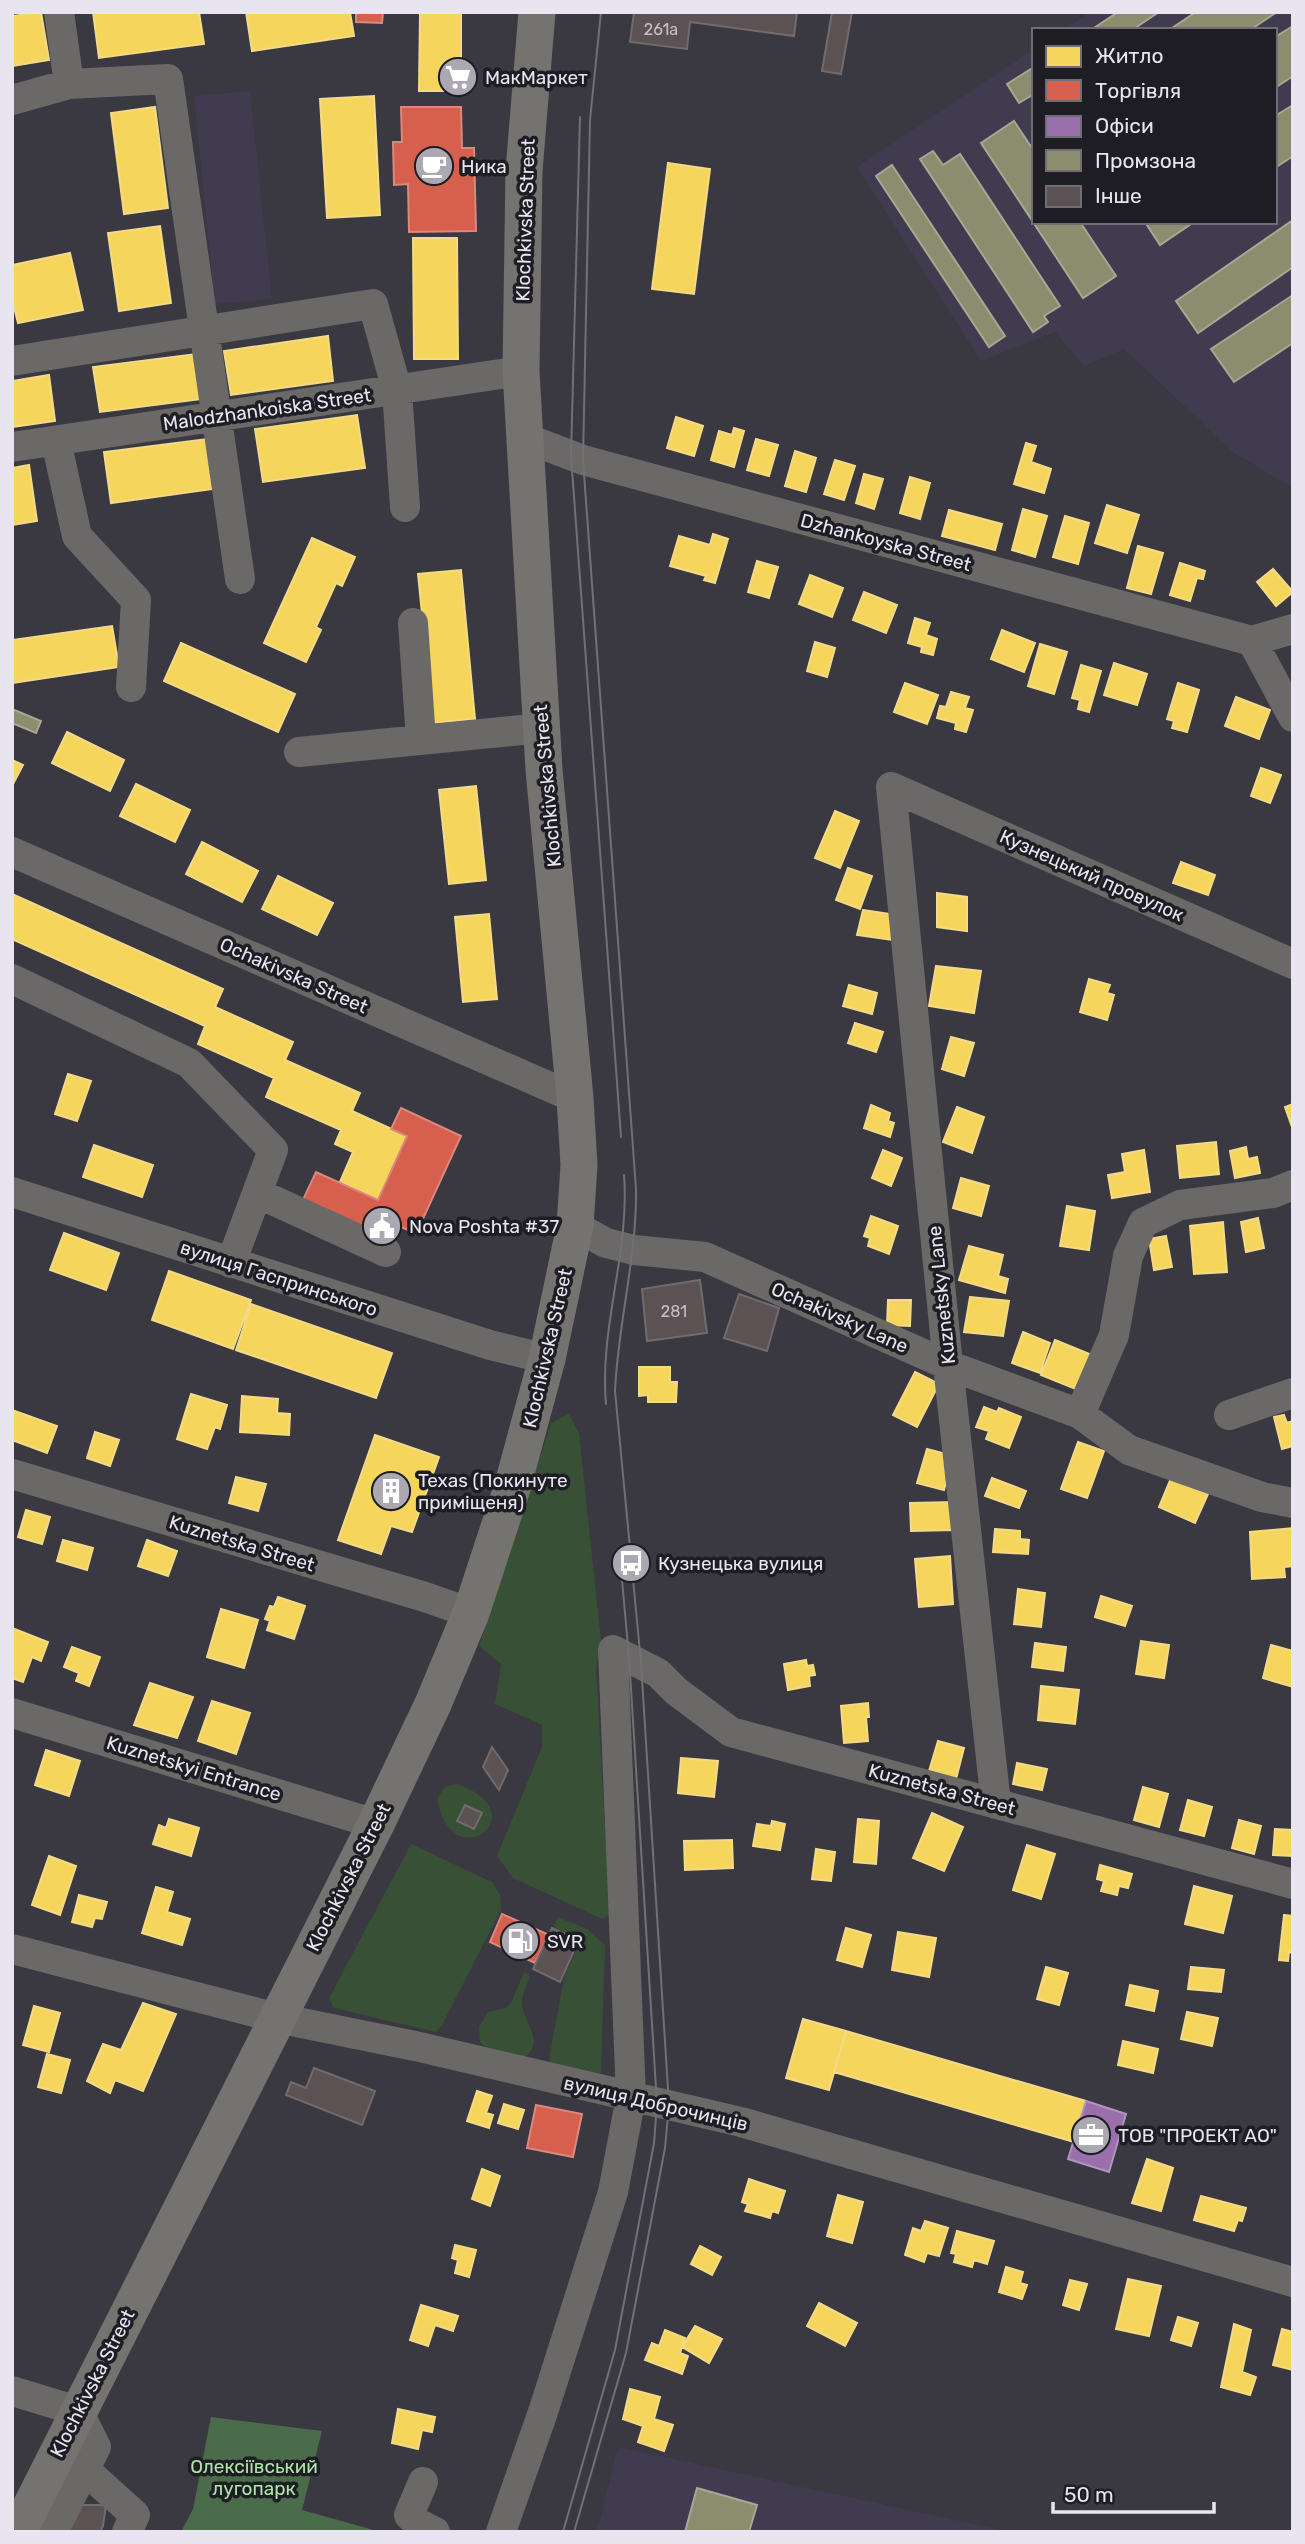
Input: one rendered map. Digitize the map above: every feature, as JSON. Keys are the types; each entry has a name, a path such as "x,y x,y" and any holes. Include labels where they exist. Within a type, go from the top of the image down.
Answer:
{"main road":[{"name":"Klochkivska Street","path":"18,2532 376,1824 433,1704 471,1613 512,1488 547,1359 576,1226 579,1165 575,1098 542,728 523,437 521,371 524,171 537,12"}],"street":[{"path":"59,12 69,84"},
{"path":"12,100 69,84 168,79 240,579"},
{"path":"12,361 373,304 397,390 405,507"},
{"name":"Malodzhankoiska Street","path":"12,447 521,371"},
{"name":"Dzhankoyska Street","path":"523,437 593,463 1252,641"},
{"path":"56,441 77,536 136,600 131,687"},
{"path":"413,623 421,740"},
{"path":"1293,629 1252,641 1293,718"},
{"path":"299,752 542,728"},
{"name":"Kuznetsky Lane","path":"996,1804 948,1365 891,787 1293,964"},
{"name":"Ochakivska Street","path":"12,852 575,1098"},
{"path":"12,979 189,1063 273,1150 231,1263"},
{"path":"1080,1414 1114,1335 1128,1256 1143,1223 1180,1205 1273,1193 1293,1185"},
{"name":"вулиця Гаспринського","path":"12,1192 490,1345 547,1359"},
{"path":"257,1193 386,1252"},
{"name":"Ochakivsky Lane","path":"576,1226 606,1243 634,1251 705,1257 948,1365 1080,1414 1129,1450 1262,1497 1293,1503"},
{"path":"1229,1415 1293,1393"},
{"name":"Kuznetska Street","path":"12,1474 471,1613"},
{"name":"Kuznetska Street","path":"631,2097 613,1650 658,1673 676,1691 731,1732 1293,1884"},
{"name":"Kuznetskyi Entrance","path":"12,1713 376,1824"},
{"name":"вулиця Доброчинців","path":"12,1949 277,2018 415,2046 741,2122 1293,2282"},
{"path":"501,2532 543,2412 613,2192 631,2097"},
{"path":"12,2391 78,2412 96,2448 53,2532"},
{"path":"85,2469 135,2515 127,2532"},
{"path":"423,2482 409,2515 435,2532"}],"shaded area":[{"path":"1090,12 1293,12 1293,488 1234,453 1124,349 1084,366 1055,332 981,361 857,167 1032,50 1032,224 1277,224 1277,28 1066,28"},
{"path":"250,91 272,299 215,304 194,96"},
{"path":"618,2447 1011,2532 597,2532"}],"green space":[{"path":"569,1414 579,1433 601,1641 596,1668 610,1915 602,1919 513,1878 497,1856 542,1747 542,1725 495,1704 501,1664 479,1646 551,1423"},
{"path":"457,1784 481,1796 491,1810 491,1823 483,1833 471,1838 458,1835 445,1822 437,1798 445,1787"},
{"path":"411,1844 492,1882 500,1895 501,1910 436,2032 334,2008 329,1998"},
{"path":"558,1917 587,1929 605,1945 601,2072 594,2079 551,2067 549,2059 564,1978 581,1940 553,1926"},
{"path":"524,1972 530,1975 522,2003 534,2039 533,2046 522,2060 494,2055 480,2042 479,2027 488,2012 506,2008 511,2003"},
{"name":"Олексіївський лугопарк","path":"211,2417 322,2431 302,2510 381,2532 181,2532 193,2509"}],"building: Житло":[{"path":"41,12 49,60 12,66 12,16"},
{"path":"93,12 199,12 204,44 99,58"},
{"path":"246,12 350,12 354,36 252,51"},
{"path":"420,12 461,12 461,91 419,91"},
{"path":"374,96 380,215 327,218 320,99"},
{"path":"155,107 168,208 124,214 111,113"},
{"path":"668,163 710,169 694,294 652,289"},
{"path":"160,226 171,303 119,311 108,233"},
{"path":"413,238 457,238 458,359 414,359"},
{"path":"70,253 83,310 18,323 12,299 12,265"},
{"path":"328,336 333,381 231,395 224,351"},
{"path":"196,354 202,399 100,412 93,367"},
{"path":"49,375 55,421 12,427 12,381"},
{"path":"357,415 365,468 263,482 255,429"},
{"path":"676,417 703,426 694,456 667,448"},
{"path":"734,428 744,431 734,467 711,460 719,431 732,435"},
{"path":"207,439 213,489 111,503 104,452"},
{"path":"756,439 778,445 769,476 747,470"},
{"path":"1026,443 1036,446 1031,462 1051,469 1044,493 1014,484"},
{"path":"795,451 816,458 806,492 785,486"},
{"path":"835,460 855,466 844,500 824,494"},
{"path":"29,465 37,521 12,525 12,468"},
{"path":"864,474 883,479 874,509 856,503"},
{"path":"910,477 930,483 920,519 900,513"},
{"path":"1107,505 1139,515 1127,553 1095,543"},
{"path":"1023,509 1047,516 1035,557 1012,550"},
{"path":"949,510 1002,524 995,550 942,536"},
{"path":"1065,516 1089,523 1078,564 1053,557"},
{"path":"713,534 728,539 715,583 704,580 706,576 670,566 679,536 710,545"},
{"path":"312,538 355,557 342,586 336,583 316,627 321,630 306,662 264,643"},
{"path":"1138,546 1163,553 1151,594 1127,588"},
{"path":"757,561 778,567 769,598 748,592"},
{"path":"1180,563 1205,571 1203,579 1197,578 1190,601 1170,595"},
{"path":"1273,569 1293,592 1276,606 1257,582"},
{"path":"461,570 475,719 433,723 418,574"},
{"path":"810,575 843,588 832,617 799,604"},
{"path":"864,592 897,605 886,633 853,620"},
{"path":"915,618 930,623 926,635 937,639 933,655 921,652 922,647 908,643"},
{"path":"112,626 119,667 12,683 12,640"},
{"path":"1002,630 1035,643 1024,672 991,659"},
{"path":"815,642 835,648 827,677 807,671"},
{"path":"181,643 295,694 278,732 164,681"},
{"path":"1040,644 1067,652 1054,694 1028,686"},
{"path":"1114,663 1147,674 1137,705 1104,695"},
{"path":"1081,665 1101,671 1089,712 1078,709 1080,700 1072,698"},
{"path":"905,683 938,695 927,724 894,712"},
{"path":"1178,683 1199,690 1187,732 1172,728 1174,721 1167,719"},
{"path":"951,692 969,697 965,708 973,710 966,732 955,729 956,723 937,718 940,706 946,707"},
{"path":"1236,697 1270,710 1259,739 1225,726"},
{"path":"67,732 124,760 110,791 52,763"},
{"path":"12,760 23,765 12,786"},
{"path":"1261,768 1281,775 1270,803 1251,796"},
{"path":"136,784 190,810 175,842 120,816"},
{"path":"476,786 486,880 449,884 439,790"},
{"path":"835,811 859,821 840,868 815,858"},
{"path":"202,842 258,871 242,902 186,874"},
{"path":"1181,862 1215,875 1208,895 1173,883"},
{"path":"848,868 872,876 860,909 836,900"},
{"path":"278,876 333,903 317,935 262,909"},
{"path":"937,893 967,897 967,931 937,927"},
{"path":"12,894 223,989 215,1007 293,1042 285,1060 360,1093 352,1111 407,1136 378,1200 340,1182 353,1152 335,1144 341,1130 266,1097 274,1078 198,1044 205,1026 12,939"},
{"path":"863,910 897,915 892,940 857,935"},
{"path":"489,914 497,999 463,1002 455,917"},
{"path":"936,966 981,971 974,1013 929,1006"},
{"path":"1089,979 1110,985 1107,993 1114,995 1107,1020 1080,1012"},
{"path":"849,985 877,993 872,1014 843,1006"},
{"path":"855,1023 883,1032 876,1052 848,1043"},
{"path":"951,1037 974,1043 964,1076 942,1069"},
{"path":"68,1074 91,1081 77,1121 55,1114"},
{"path":"1293,1104 1293,1130 1285,1107"},
{"path":"871,1105 890,1113 888,1121 894,1123 890,1137 864,1128"},
{"path":"957,1107 984,1117 972,1153 943,1142"},
{"path":"1216,1142 1219,1174 1180,1178 1177,1146"},
{"path":"94,1145 153,1165 142,1197 83,1177"},
{"path":"1246,1147 1248,1159 1257,1157 1260,1173 1235,1178 1230,1151"},
{"path":"883,1150 902,1158 891,1186 872,1178"},
{"path":"1144,1150 1150,1192 1112,1198 1108,1175 1125,1172 1122,1154"},
{"path":"961,1178 989,1186 981,1216 953,1208"},
{"path":"1067,1206 1095,1211 1089,1250 1060,1246"},
{"path":"871,1216 898,1226 889,1254 868,1246 870,1238 864,1236"},
{"path":"1258,1218 1264,1248 1246,1252 1241,1222"},
{"path":"1223,1222 1227,1272 1194,1274 1190,1226"},
{"path":"64,1233 119,1253 106,1290 50,1270"},
{"path":"1166,1236 1172,1267 1154,1270 1149,1239"},
{"path":"969,1246 1003,1255 998,1276 1008,1279 1005,1293 959,1280"},
{"path":"169,1271 251,1300 233,1349 152,1320"},
{"path":"970,1297 1009,1301 1003,1336 964,1332"},
{"path":"888,1300 911,1300 910,1326 887,1325"},
{"path":"251,1304 392,1353 376,1398 236,1350"},
{"path":"1023,1332 1050,1343 1040,1373 1012,1363"},
{"path":"1055,1340 1097,1357 1083,1392 1041,1375"},
{"path":"639,1367 670,1367 670,1382 677,1382 676,1402 648,1402 648,1395 639,1396"},
{"path":"915,1372 939,1384 917,1427 893,1415"},
{"path":"191,1394 227,1405 220,1429 215,1427 207,1449 177,1439"},
{"path":"242,1396 278,1399 277,1413 290,1414 289,1435 240,1432"},
{"path":"984,1407 997,1412 999,1408 1021,1417 1009,1448 986,1439 989,1431 976,1427"},
{"path":"12,1410 57,1426 47,1453 12,1440"},
{"path":"1284,1415 1287,1423 1293,1421 1293,1446 1282,1449 1274,1417"},
{"path":"95,1432 119,1440 110,1466 87,1458"},
{"name":"Texas (Покинуте приміщеня)","path":"375,1435 439,1457 412,1532 391,1526 381,1554 338,1540"},
{"path":"1078,1442 1104,1451 1087,1498 1061,1489"},
{"path":"927,1449 946,1454 943,1461 951,1463 944,1490 917,1483"},
{"path":"236,1477 266,1484 258,1511 229,1503"},
{"path":"992,1478 1026,1491 1019,1508 985,1496"},
{"path":"1171,1478 1208,1494 1195,1523 1159,1507"},
{"path":"955,1502 956,1530 911,1531 910,1503"},
{"path":"26,1510 50,1517 42,1544 18,1537"},
{"path":"1293,1528 1293,1566 1284,1567 1285,1577 1252,1579 1250,1532"},
{"path":"995,1529 1020,1531 1020,1539 1029,1540 1028,1554 993,1552"},
{"path":"63,1540 93,1548 87,1570 57,1561"},
{"path":"147,1540 177,1551 168,1576 138,1566"},
{"path":"950,1556 953,1604 919,1607 915,1559"},
{"path":"1018,1589 1045,1593 1041,1627 1014,1624"},
{"path":"1101,1596 1132,1606 1125,1626 1095,1617"},
{"path":"278,1597 305,1606 294,1639 267,1630 270,1621 265,1619 270,1606 274,1607"},
{"path":"221,1609 258,1620 244,1668 207,1657"},
{"path":"12,1628 48,1642 41,1661 32,1657 23,1682 12,1678"},
{"path":"1141,1641 1169,1645 1164,1678 1136,1674"},
{"path":"1035,1643 1066,1647 1063,1671 1032,1667"},
{"path":"1271,1645 1293,1651 1293,1687 1263,1678"},
{"path":"72,1647 100,1657 89,1686 76,1681 79,1673 64,1667"},
{"path":"806,1660 807,1666 813,1665 815,1675 809,1676 810,1686 788,1690 784,1664"},
{"path":"150,1683 193,1697 177,1738 134,1725"},
{"path":"1041,1686 1079,1690 1075,1724 1038,1720"},
{"path":"212,1701 250,1713 236,1754 198,1741"},
{"path":"868,1703 868,1741 844,1743 841,1706"},
{"path":"938,1741 964,1748 956,1779 929,1771"},
{"path":"46,1750 80,1761 69,1796 35,1785"},
{"path":"681,1758 718,1761 714,1797 678,1793"},
{"path":"1017,1763 1047,1769 1042,1790 1013,1784"},
{"path":"1143,1787 1168,1794 1159,1827 1134,1820"},
{"path":"1188,1800 1212,1807 1204,1836 1180,1830"},
{"path":"932,1813 963,1827 944,1871 913,1858"},
{"path":"169,1819 199,1828 191,1856 153,1844 159,1825 166,1828"},
{"path":"858,1819 879,1821 876,1864 854,1862"},
{"path":"1239,1820 1261,1826 1254,1854 1232,1848"},
{"path":"772,1821 785,1824 780,1850 753,1846 757,1824 771,1826"},
{"path":"1275,1829 1293,1830 1293,1856 1273,1855"},
{"path":"732,1840 733,1868 685,1870 684,1841"},
{"path":"1027,1845 1055,1854 1041,1899 1013,1890"},
{"path":"816,1849 835,1852 831,1881 812,1879"},
{"path":"49,1856 76,1866 60,1915 32,1905"},
{"path":"1100,1865 1132,1874 1128,1888 1119,1886 1117,1895 1101,1891 1104,1881 1097,1879"},
{"path":"1194,1886 1232,1896 1223,1933 1185,1924"},
{"path":"156,1887 173,1892 167,1912 190,1919 182,1945 142,1933"},
{"path":"79,1895 107,1902 102,1919 95,1918 92,1927 72,1922"},
{"path":"1284,1915 1293,1916 1293,1953 1289,1952 1288,1961 1279,1960"},
{"path":"846,1928 871,1935 862,1967 837,1960"},
{"path":"898,1932 936,1938 929,1977 892,1970"},
{"path":"1046,1967 1068,1973 1059,2005 1037,1999"},
{"path":"1191,1967 1224,1970 1221,1992 1188,1989"},
{"path":"1130,1985 1158,1991 1154,2011 1126,2005"},
{"path":"143,2003 176,2014 143,2091 115,2080 110,2093 87,2081 103,2044 121,2050"},
{"path":"34,2006 60,2013 49,2052 23,2045"},
{"path":"1187,2012 1218,2018 1212,2046 1181,2039"},
{"path":"803,2019 846,2031 829,2090 786,2078"},
{"path":"846,2031 1086,2101 1074,2142 834,2072"},
{"path":"1123,2041 1158,2049 1153,2073 1118,2065"},
{"path":"47,2054 70,2060 61,2093 38,2087"},
{"path":"477,2091 492,2096 486,2113 493,2115 489,2128 467,2121"},
{"path":"504,2104 524,2110 518,2129 498,2123"},
{"path":"1147,2159 1173,2168 1161,2211 1132,2203"},
{"path":"482,2169 500,2176 490,2206 472,2199"},
{"path":"749,2179 785,2191 778,2213 772,2211 770,2218 745,2211 748,2204 742,2202"},
{"path":"838,2195 863,2202 852,2243 827,2236"},
{"path":"1201,2196 1246,2208 1242,2221 1238,2220 1234,2231 1194,2220"},
{"path":"925,2221 948,2228 939,2256 927,2253 924,2262 905,2255 913,2228 921,2231"},
{"path":"957,2231 994,2241 987,2264 974,2260 972,2267 954,2262 956,2254 951,2253"},
{"path":"455,2245 476,2250 469,2277 455,2273 458,2260 452,2258"},
{"path":"700,2246 721,2257 712,2275 691,2264"},
{"path":"1006,2267 1023,2272 1020,2283 1027,2285 1022,2299 999,2292"},
{"path":"1128,2279 1161,2286 1149,2336 1116,2329"},
{"path":"1070,2280 1087,2284 1079,2310 1063,2305"},
{"path":"819,2303 857,2323 845,2346 807,2326"},
{"path":"421,2305 458,2316 453,2331 435,2325 428,2346 410,2340"},
{"path":"1178,2317 1198,2323 1191,2346 1171,2340"},
{"path":"1234,2324 1251,2330 1242,2372 1256,2377 1250,2395 1221,2387"},
{"path":"695,2326 722,2339 709,2363 682,2347"},
{"path":"1282,2329 1293,2332 1293,2370 1273,2365"},
{"path":"665,2330 685,2338 680,2353 688,2356 682,2374 645,2360 652,2343 659,2346"},
{"path":"630,2389 660,2397 654,2419 673,2425 664,2451 638,2442 643,2426 623,2419"},
{"path":"398,2409 435,2417 432,2432 422,2430 418,2449 392,2443"}],"building: Торгівля":[{"path":"356,12 383,12 382,23 356,22"},
{"name":"Ника","path":"401,107 461,107 462,148 474,148 476,231 409,232 408,184 394,185 393,142 402,142"},
{"path":"401,1108 461,1136 416,1234 391,1222 381,1244 302,1202 316,1172 378,1200 407,1136 391,1129"},
{"path":"502,1914 549,1935 535,1963 490,1942"},
{"path":"536,2105 582,2114 573,2157 527,2148"}],"building: Офіси":[{"path":"1086,2101 1126,2114 1109,2172 1068,2159"}],"building: Промзона":[{"path":"1118,12 1159,12 1135,28 1094,28"},
{"path":"1196,12 1277,12 1253,28 1172,28"},
{"path":"1293,26 1293,76 1277,87 1277,36"},
{"path":"1032,68 1032,95 1019,103 1007,84"},
{"path":"1293,105 1293,156 1277,167 1277,115"},
{"path":"1014,121 1032,148 1032,220 981,143"},
{"path":"933,151 943,165 960,154 1060,306 1044,316 1048,322 1033,332 920,159"},
{"path":"892,165 1005,336 989,347 876,176"},
{"path":"1293,220 1293,267 1198,333 1176,301"},
{"path":"1034,224 1081,224 1116,276 1083,298"},
{"path":"1146,224 1191,224 1160,245"},
{"path":"1293,295 1293,343 1234,382 1211,349"},
{"path":"12,709 41,721 36,733 12,723"},
{"path":"697,2488 757,2505 749,2532 685,2532"}],"building: Інше":[{"path":"634,12 797,12 794,36 690,22 687,49 630,42"},
{"path":"832,12 852,12 841,74 822,71"},
{"path":"700,1280 707,1333 647,1341 642,1289"},
{"path":"739,1294 779,1308 767,1351 724,1338"},
{"path":"492,1747 508,1770 499,1790 483,1767"},
{"path":"465,1805 482,1813 474,1829 457,1821"},
{"path":"552,1928 579,1940 560,1982 533,1969"},
{"path":"314,2068 375,2091 362,2125 286,2095 291,2082 306,2088"},
{"path":"80,2505 106,2505 100,2532 66,2532"}],"tram line":[{"path":"574,2532 626,2353 665,2148 669,2105 641,1663 615,1391 634,1240 636,1189 583,460 590,120 601,12"},
{"path":"580,117 571,456 621,1137"},
{"path":"606,1404 607,1347 623,1233 624,1175"},
{"path":"563,2532 615,2350 654,2143 657,2104 629,1657 620,1558"}],"place":[{"name":"МакМаркет","path":"458,77"},
{"name":"Ника","path":"434,166"},
{"name":"Nova Poshta #37","path":"382,1226"},
{"name":"Texas (Покинуте приміщеня)","path":"391,1491"},
{"name":"Кузнецька вулиця","path":"631,1563"},
{"name":"SVR","path":"520,1941"},
{"name":"ТОВ \"ПРОЕКТ АО\"","path":"1091,2135"}]}
